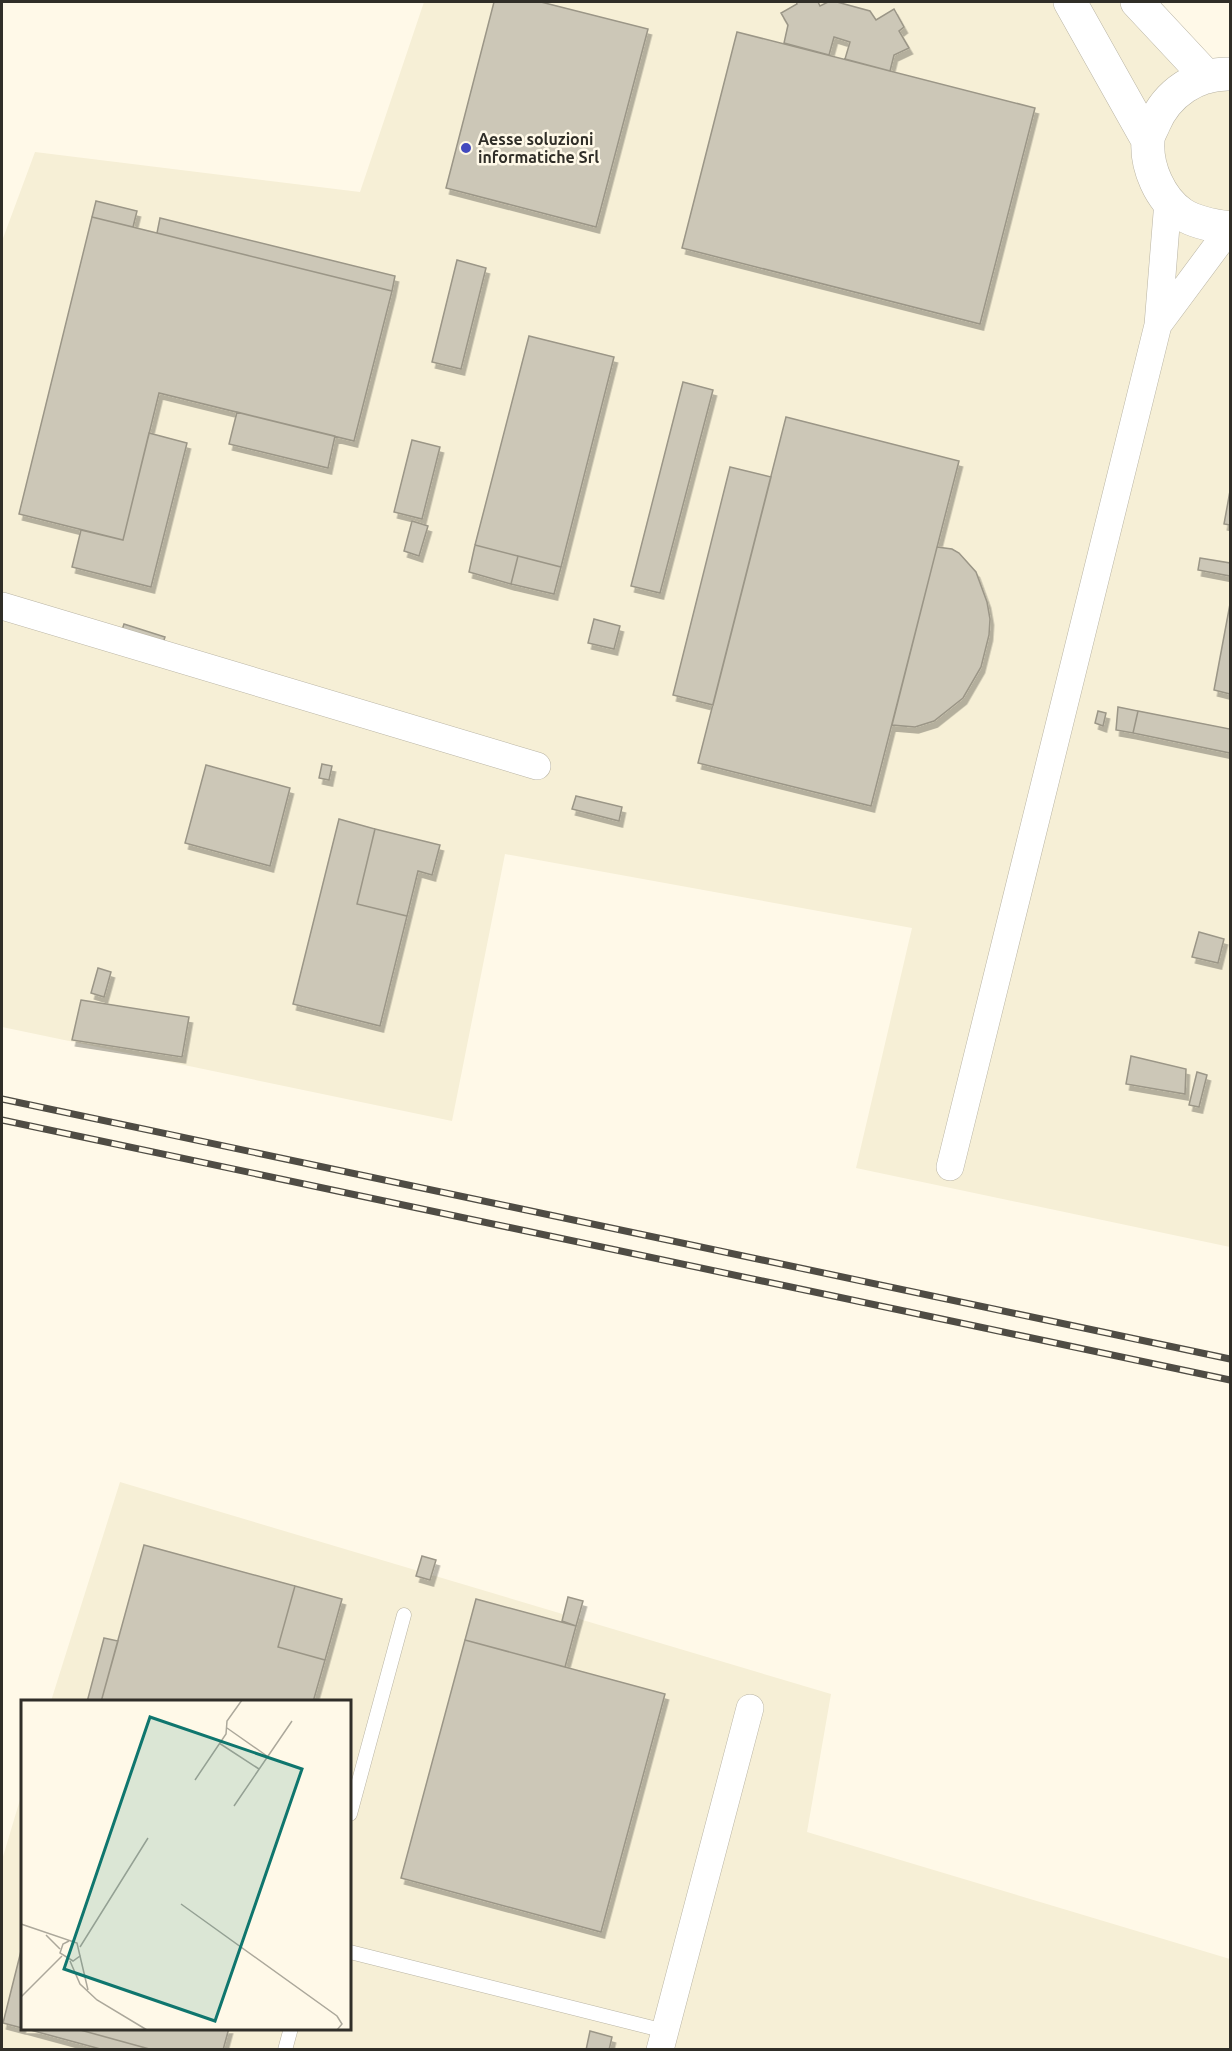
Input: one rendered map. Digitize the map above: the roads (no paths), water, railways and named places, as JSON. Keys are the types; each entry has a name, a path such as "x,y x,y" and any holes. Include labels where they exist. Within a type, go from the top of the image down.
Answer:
{"street":[{"path":"1070,2 1147,140 1156,183 1168,201 1182,214 1197,221 1230,228 1158,325"},
{"path":"1137,2 1219,76"},
{"path":"1147,140 1158,114 1174,94 1188,84 1219,76"},
{"path":"950,1167 1158,325 1168,201"},
{"path":"2,606 537,766"},
{"path":"662,2040 750,1708"}],"lane":[{"path":"351,1810 404,1615"},
{"path":"351,1952 662,2040"},
{"path":"285,2049 290,2030"}],"railway":[{"path":"2,1099 1230,1359"},
{"path":"2,1120 1230,1380"}],"place":[{"name":"Aesse soluzioni informatiche Srl","path":"466,148"}]}
